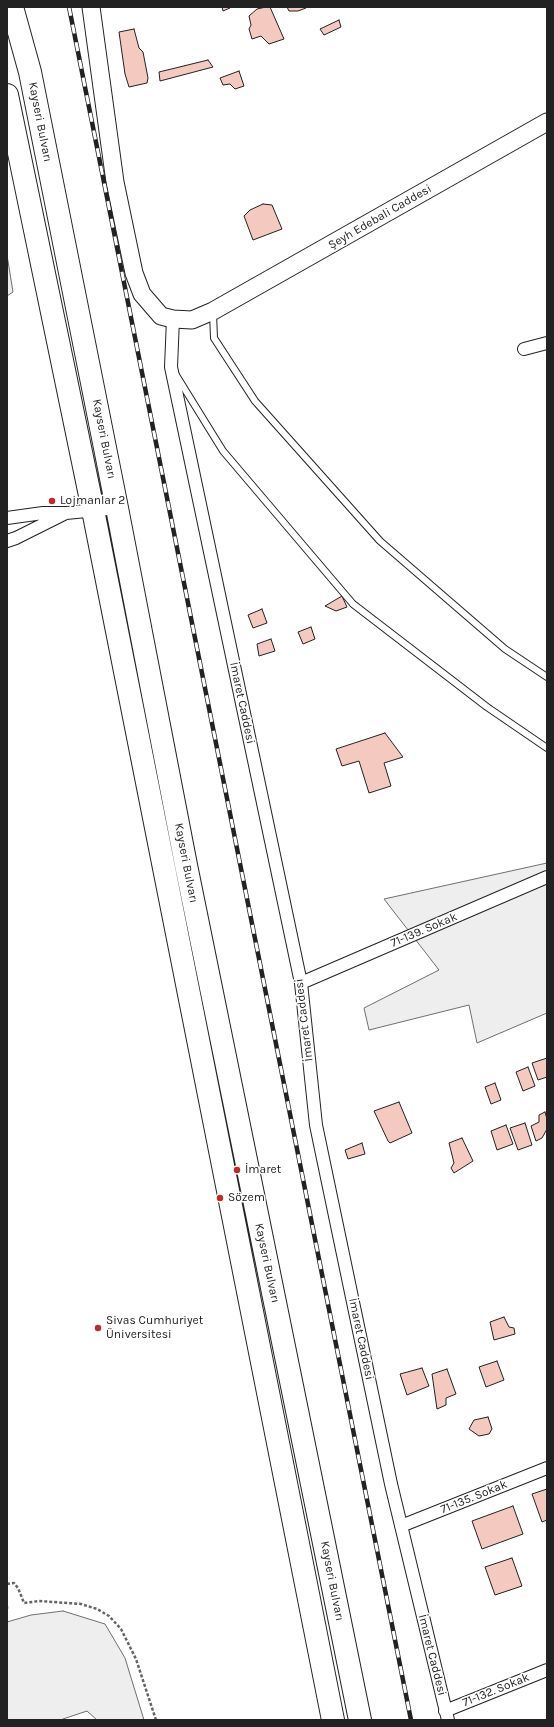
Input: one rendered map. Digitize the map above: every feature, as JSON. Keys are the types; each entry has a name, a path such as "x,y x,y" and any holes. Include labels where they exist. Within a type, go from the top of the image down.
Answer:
{"highway":[{"name":"Kayseri Bulvarı","path":"12,7 30,72 188,873 360,1720"},
{"name":"Kayseri Bulvarı","path":"7,95 93,510 333,1720"}],"street":[{"path":"91,7 115,182 134,273 142,294 151,307 161,316 173,319"},
{"name":"Şeyh Edebali Caddesi","path":"173,319 192,320 213,311 547,122"},
{"name":"İmaret Caddesi","path":"173,319 171,367 301,983 316,1125 401,1526 447,1715"},
{"path":"524,349 547,343"},
{"path":"7,518 44,513 66,513 117,508"},
{"path":"7,541 66,513"},
{"name":"71-139. Sokak","path":"301,983 547,877"},
{"name":"71-135. Sokak","path":"401,1526 547,1468"},
{"name":"71-132. Sokak","path":"447,1715 547,1670"}],"lane":[{"path":"213,311 214,338 255,401 380,541 505,649 547,677"},
{"path":"171,367 223,451 354,604 487,707 547,748"}],"path":[{"path":"7,1584 14,1583 18,1588 24,1603 39,1601 81,1604 97,1609 109,1616 121,1629 136,1659 156,1720"}],"shaded area":[{"path":"7,255 13,292 7,296"},
{"path":"547,863 547,1013 477,1043 469,1005 369,1030 364,1008 439,970 384,899"},
{"path":"63,1611 105,1624 125,1658 144,1720 97,1720 87,1711 60,1720 7,1720 7,1622 31,1615"}],"building":[{"path":"222,7 230,7 230,8 223,11"},
{"path":"270,7 284,39 269,44 261,36 252,39 249,29 251,25 249,16 257,9"},
{"path":"287,7 306,8 298,11 289,11"},
{"path":"339,20 341,27 324,35 320,29"},
{"path":"134,29 139,48 143,52 148,78 147,83 129,87 125,74 119,32"},
{"path":"208,60 213,67 160,81 159,72"},
{"path":"239,71 244,86 235,89 230,84 223,85 220,78"},
{"path":"263,204 272,205 282,229 253,240 244,216 250,210"},
{"path":"342,596 347,607 336,611 325,606"},
{"path":"262,609 267,623 253,628 248,615"},
{"path":"311,627 315,639 303,644 298,632"},
{"path":"271,639 275,651 259,656 257,644"},
{"path":"385,733 403,757 384,763 391,786 369,793 359,761 342,766 336,749"},
{"path":"547,1058 547,1077 538,1080 532,1063"},
{"path":"528,1067 535,1086 523,1091 516,1072"},
{"path":"495,1083 501,1100 491,1104 485,1087"},
{"path":"399,1102 412,1133 390,1143 374,1111"},
{"path":"545,1112 547,1129 542,1138 536,1141 531,1126 539,1122 539,1115"},
{"path":"525,1123 532,1145 518,1150 510,1128"},
{"path":"506,1125 513,1144 497,1150 491,1131"},
{"path":"462,1138 473,1161 454,1173 451,1168 454,1163 449,1143"},
{"path":"362,1143 365,1154 348,1159 345,1150"},
{"path":"504,1317 509,1327 514,1328 515,1334 494,1340 490,1322"},
{"path":"497,1361 504,1380 486,1387 479,1367"},
{"path":"422,1368 429,1386 407,1395 400,1374"},
{"path":"447,1369 456,1394 446,1398 446,1405 437,1409 432,1374"},
{"path":"488,1417 492,1429 489,1434 479,1436 469,1429 474,1420"},
{"path":"547,1489 547,1520 542,1522 532,1494"},
{"path":"513,1506 523,1534 482,1549 472,1521"},
{"path":"512,1558 522,1586 495,1595 485,1567"}],"railway":[{"path":"69,7 411,1720"}],"place":[{"name":"Lojmanlar 2","path":"52,501"},
{"name":"İmaret","path":"237,1170"},
{"name":"Sözem","path":"220,1198"},
{"name":"Sivas Cumhuriyet Üniversitesi","path":"98,1328"}]}
